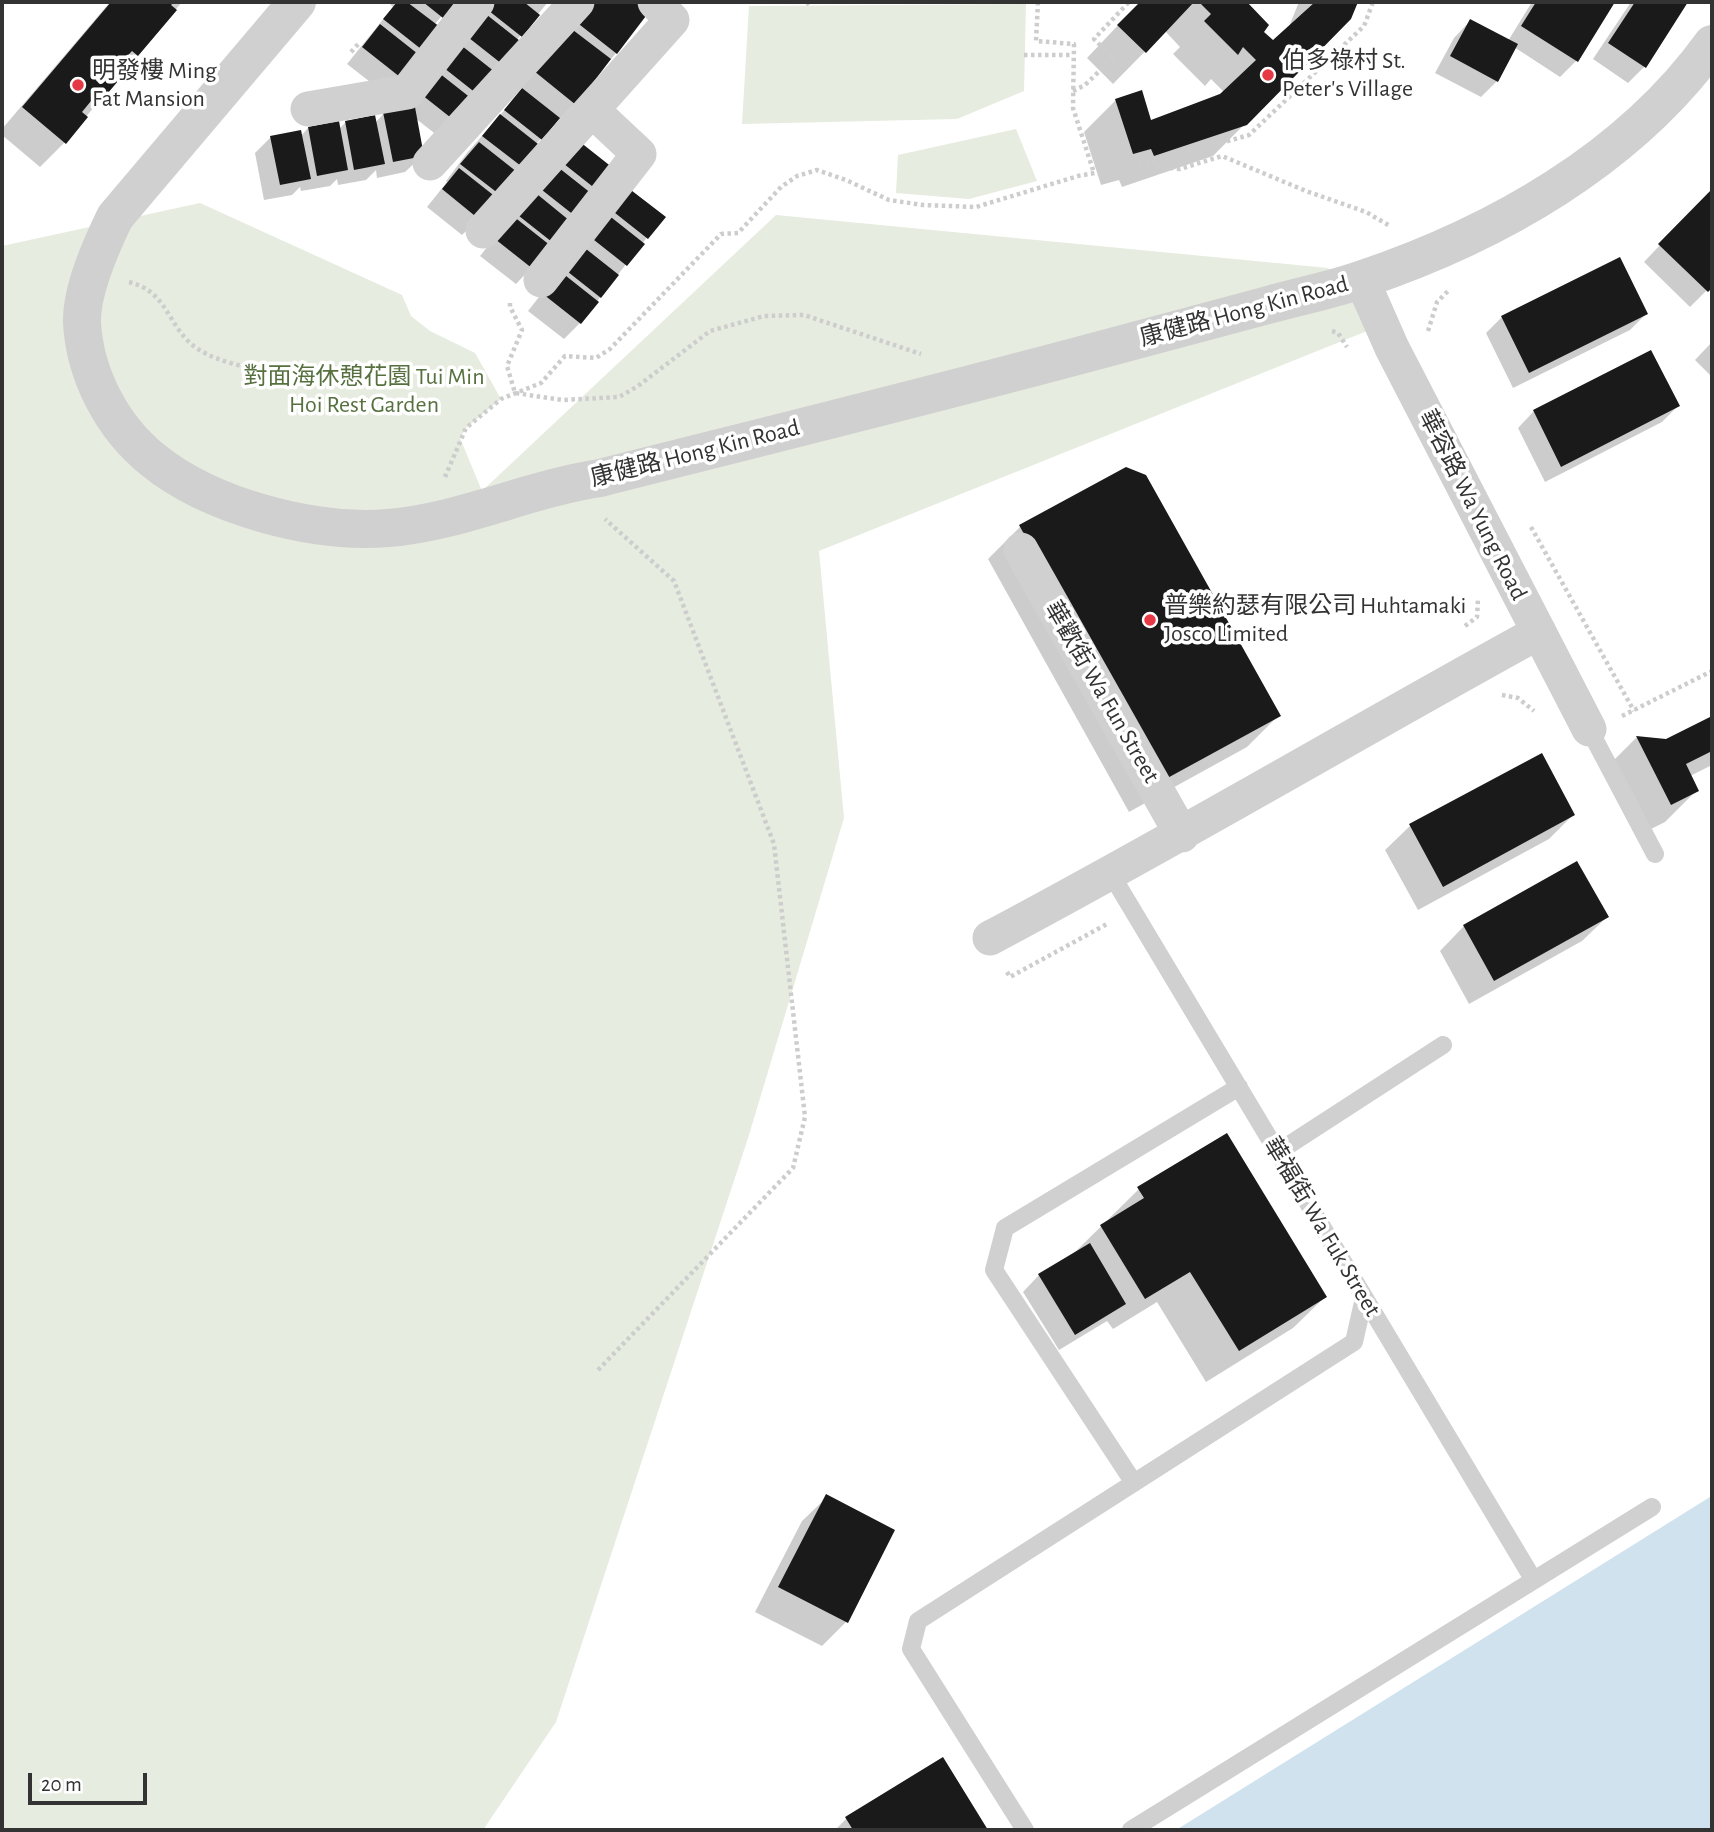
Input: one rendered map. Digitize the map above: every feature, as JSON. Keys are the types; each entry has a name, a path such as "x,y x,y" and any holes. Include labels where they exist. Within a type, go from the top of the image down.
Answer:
{"street":[{"name":"康健路 Hong Kin Road","path":"297,2 115,217 100,248 82,320 86,358 102,399 125,432 153,460 191,484 233,504 287,519 338,527 374,528 431,522 569,483 600,478 960,387 1362,280 1457,241 1573,177 1637,128 1665,102 1712,44"},
{"path":"308,109 407,92 477,2"},
{"path":"430,163 577,2"},
{"path":"483,231 673,20 655,2"},
{"path":"526,288 639,154 592,110"},
{"name":"華容路 Wa Yung Road","path":"1362,280 1392,348 1589,729"},
{"name":"華歡街 Wa Fun Street","path":"1021,550 1182,835"},
{"path":"990,938 1182,835 1539,632"}],"lane":[{"path":"1589,729 1655,855"},
{"name":"華福街 Wa Fuk Street","path":"1111,874 1533,1579"},
{"path":"1278,1152 1443,1045"},
{"path":"1134,1483 994,1270 1005,1228 1239,1087"},
{"path":"1026,1830 911,1649 918,1621 1354,1342 1364,1298"},
{"path":"1131,1830 1652,1507"}],"path":[{"path":"1038,2 1036,41 1074,44 1073,108 1094,173"},
{"path":"1073,91 1085,85 1113,58 1094,39 1129,2"},
{"path":"440,487 466,428 501,399 541,383 565,356 596,358 610,349 721,234 738,233 780,187 797,176 817,170 889,200 923,205 976,207 1078,176 1141,165 1250,135 1364,26 1373,2"},
{"path":"351,52 360,42"},
{"path":"1024,55 1073,55"},
{"path":"1141,165 1180,169 1222,156 1306,191 1366,212 1400,231"},
{"path":"123,281 140,285 156,295 190,342 213,357 265,371"},
{"path":"515,393 507,366 522,330 510,307 526,288"},
{"path":"1429,338 1427,328 1437,303"},
{"path":"515,393 563,400 619,397 638,386 710,331 764,316 804,315 922,354"},
{"path":"1329,331 1338,333"},
{"path":"598,1370 793,1168 805,1117 774,844 674,580 599,513"},
{"path":"1531,526 1634,711"},
{"path":"1589,729 1634,711 1712,671"}],"green space":[{"path":"1026,4 1024,91 957,119 742,124 749,6"},
{"path":"1016,129 1037,181 969,199 896,193 898,155"},
{"name":"對面海休憩花園 Tui Min Hoi Rest Garden","path":"200,203 402,295 411,316 430,331 475,353 501,399 466,428 460,438 482,491 776,215 1328,268 1382,325 819,551 844,818 749,1135 556,1722 483,1830 2,1830 2,246"}],"water":[{"path":"1712,1495 1712,1830 1176,1830 1710,1497"}],"building":[{"name":"明發樓 Ming Fat Mansion","path":"111,2 174,2 171,5 177,10 138,56 132,51 122,62 129,68 97,106 91,101 82,112 88,117 66,144 22,107"},
{"path":"397,2 407,2 440,27 421,49 383,19"},
{"path":"423,2 456,2 443,18"},
{"path":"488,2 524,2 540,15 522,37 484,7"},
{"path":"590,2 644,2 652,8 617,54 575,21"},
{"path":"1140,2 1194,2 1146,53 1117,25"},
{"name":"伯多祿村 St. Peter's Village","path":"1199,2 1247,2 1269,25 1264,32 1273,40 1315,2 1358,2 1351,19 1247,125 1154,156 1151,149 1133,154 1115,99 1142,90 1151,120 1220,94 1256,60 1243,47 1238,55 1204,21 1211,14"},
{"path":"1536,2 1615,2 1578,62 1521,26"},
{"path":"1635,2 1688,2 1646,68 1608,43"},
{"path":"482,11 520,41 502,64 464,34"},
{"path":"1470,19 1518,44 1498,82 1450,56"},
{"path":"380,24 418,54 400,77 362,47"},
{"path":"569,27 611,59 576,105 534,71"},
{"path":"457,42 495,72 477,94 439,64"},
{"path":"434,69 472,99 455,121 417,91"},
{"path":"522,88 560,118 542,140 504,110"},
{"path":"415,107 424,156 393,162 383,112"},
{"path":"500,114 538,144 521,166 482,136"},
{"path":"375,115 385,164 354,170 345,121"},
{"path":"339,121 348,170 317,176 308,127"},
{"path":"301,130 311,179 280,185 270,136"},
{"path":"575,138 613,168 597,190 559,160"},
{"path":"479,142 517,172 499,194 460,164"},
{"path":"554,164 592,194 575,216 537,186"},
{"path":"459,168 497,198 480,220 442,189"},
{"path":"627,187 666,217 648,239 610,209"},
{"path":"1712,189 1712,288 1708,292 1658,244"},
{"path":"532,190 570,221 552,242 514,212"},
{"path":"607,214 645,244 627,266 589,236"},
{"path":"513,216 551,246 533,269 495,239"},
{"path":"581,245 619,275 601,298 563,268"},
{"path":"1620,257 1648,314 1529,373 1501,316"},
{"path":"561,272 599,302 581,324 543,294"},
{"path":"1651,350 1680,406 1561,467 1533,410"},
{"name":"普樂約瑟有限公司 Huhtamaki Josco Limited","path":"1126,467 1146,475 1281,716 1162,781 1019,525"},
{"path":"1712,716 1712,751 1686,764 1699,791 1671,805 1636,736 1666,739"},
{"path":"1542,753 1575,815 1443,887 1409,824"},
{"path":"1577,861 1609,917 1494,981 1463,925"},
{"path":"1227,1133 1327,1297 1239,1351 1190,1272 1145,1299 1100,1225 1144,1198 1137,1187"},
{"path":"1090,1243 1126,1304 1075,1335 1038,1274"},
{"path":"826,1494 895,1530 848,1623 778,1587"},
{"path":"943,1757 988,1830 853,1830 845,1817"}],"place":[{"name":"伯多祿村 St. Peter's Village","path":"1268,75"},
{"name":"明發樓 Ming Fat Mansion","path":"78,85"},
{"name":"普樂約瑟有限公司 Huhtamaki Josco Limited","path":"1150,620"}]}
